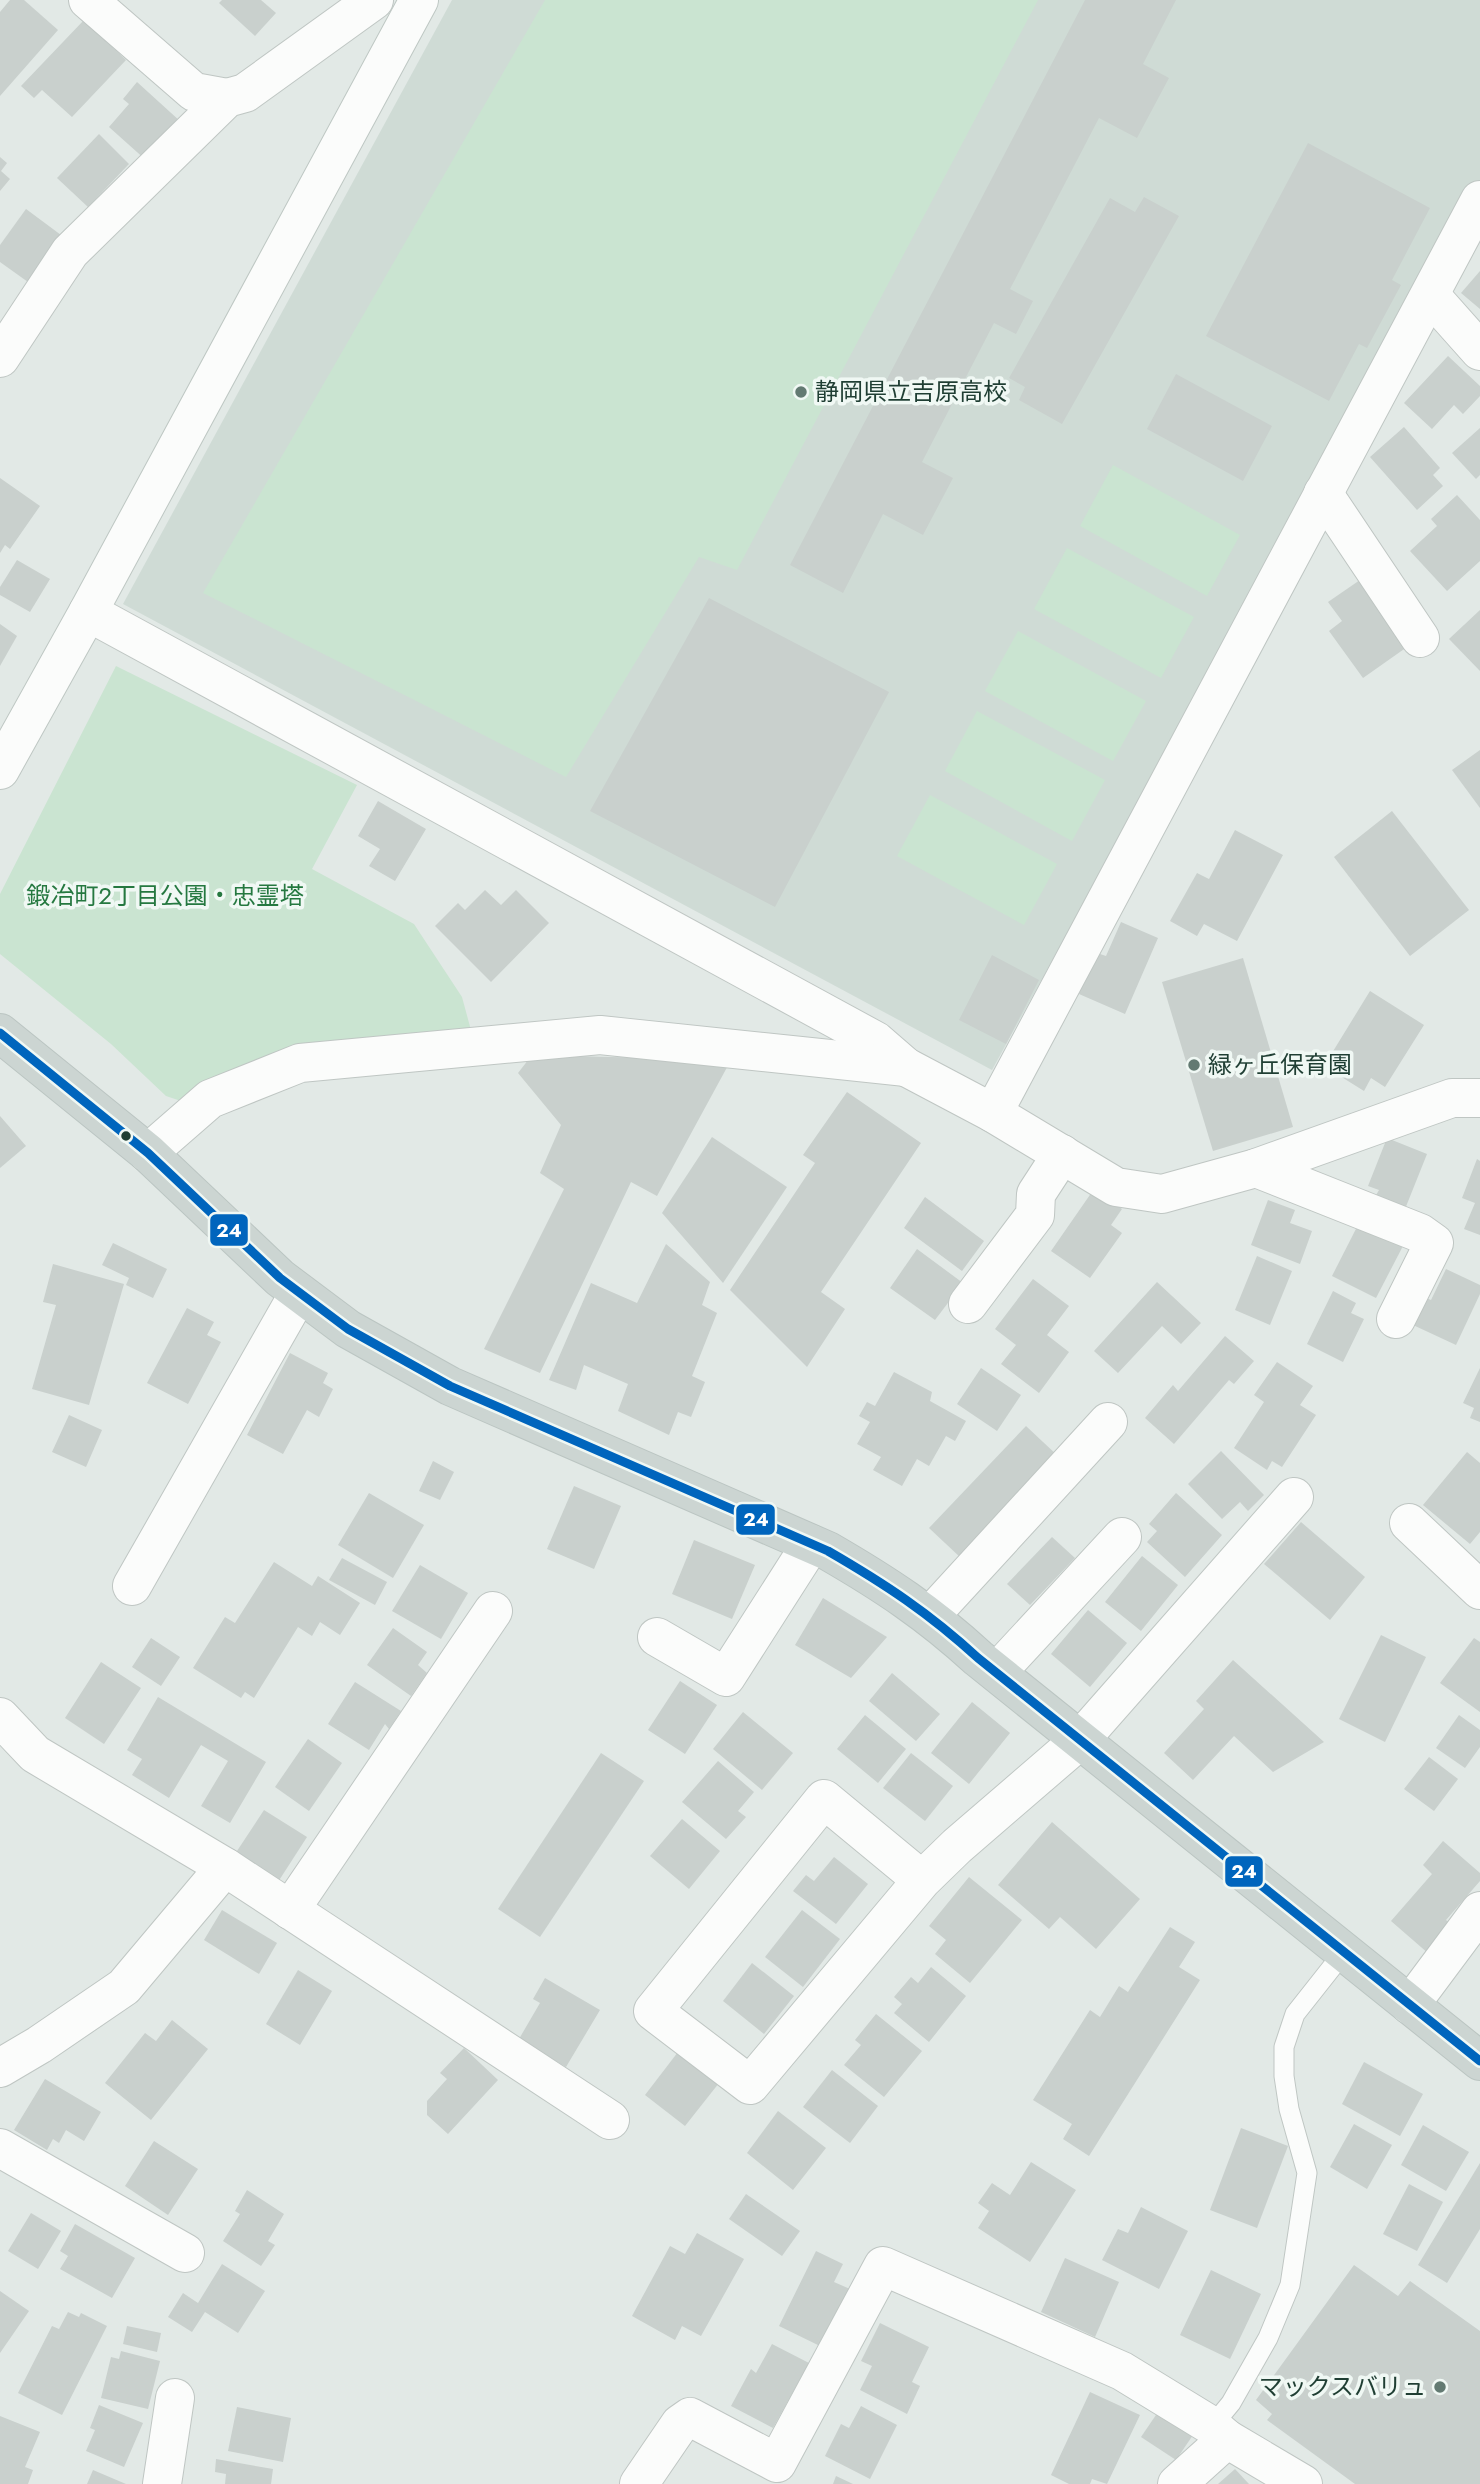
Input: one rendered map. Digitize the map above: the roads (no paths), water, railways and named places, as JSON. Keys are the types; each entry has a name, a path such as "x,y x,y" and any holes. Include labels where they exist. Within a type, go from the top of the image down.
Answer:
{"main road":[{"path":"0,1033 148,1153 280,1278 348,1329 450,1386 811,1544 886,1584 930,1616 1480,2061"}],"street":[{"path":"88,0 194,92 227,98 245,93 374,0"},
{"path":"0,769 88,612 419,0"},
{"path":"0,358 70,253 227,98"},
{"path":"993,1113 1480,200"},
{"path":"1431,296 1480,351"},
{"path":"1323,493 1420,638"},
{"path":"88,612 876,1041 906,1067 993,1113 1116,1187 1162,1194 1256,1168 1452,1098 1480,1098"},
{"path":"148,1153 210,1099 300,1063 600,1035 906,1067"},
{"path":"968,1304 1035,1215 1036,1194 1062,1154"},
{"path":"1256,1168 1420,1233 1434,1243 1396,1319"},
{"path":"132,1586 299,1293"},
{"path":"930,1616 1108,1422"},
{"path":"922,1880 824,1799 653,2011 750,2085 922,1880 957,1846 1080,1740 1294,1497"},
{"path":"1409,1523 1480,1590"},
{"path":"997,1672 1122,1537"},
{"path":"657,1637 726,1677 811,1544"},
{"path":"290,1910 493,1611"},
{"path":"0,1717 35,1754 225,1867 610,2120"},
{"path":"0,2068 124,1987 225,1867"},
{"path":"1410,2005 1480,1911"},
{"path":"0,2148 185,2253"},
{"path":"639,2484 680,2424 690,2417 777,2463 883,2266 1122,2371 1303,2484"},
{"path":"162,2484 175,2398"},
{"path":"1177,2484 1220,2433"}],"lane":[{"path":"1220,2433 1231,2403 1268,2337 1290,2285 1307,2173 1289,2109 1284,2076 1284,2047 1295,2014 1344,1952"}],"place":[{"name":"静岡県立吉原高校","path":"801,392"},
{"name":"緑ヶ丘保育園","path":"1194,1065"},
{"name":"マックスバリュ","path":"1440,2387"}],"park label":[{"name":"鍛冶町2丁目公園・忠霊塔","path":"165,896"}]}
